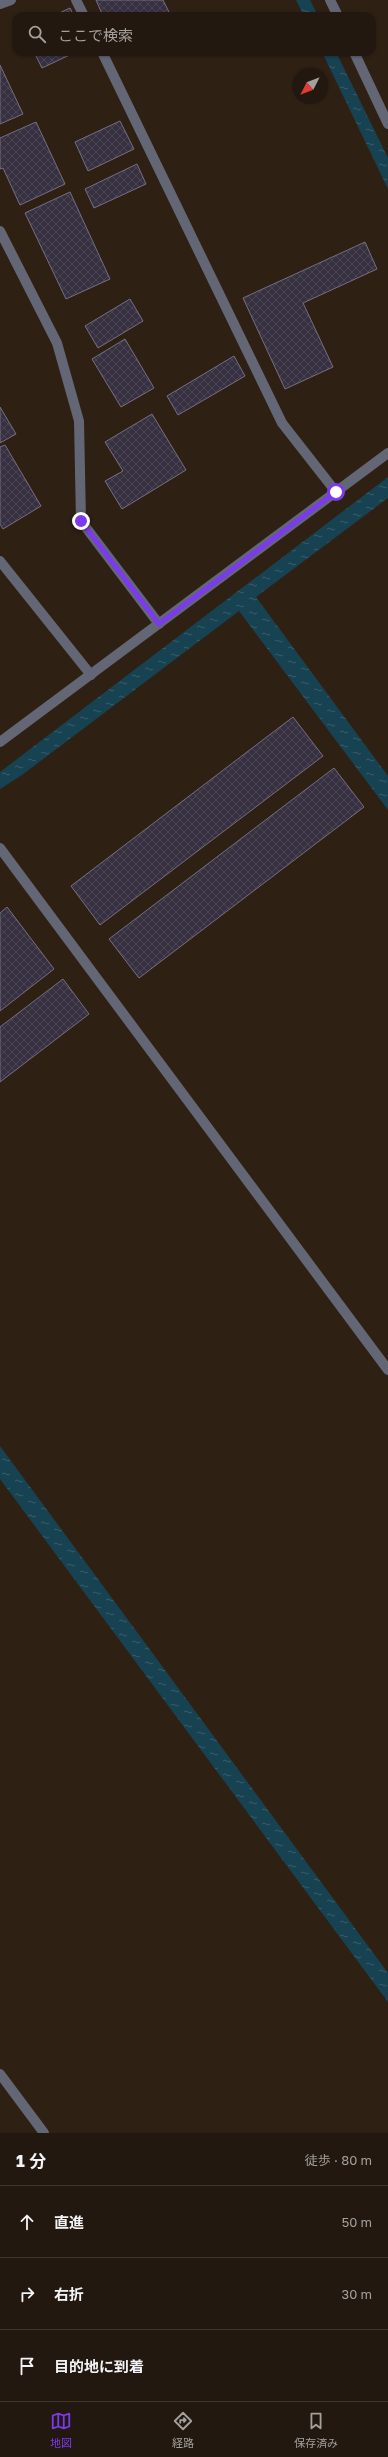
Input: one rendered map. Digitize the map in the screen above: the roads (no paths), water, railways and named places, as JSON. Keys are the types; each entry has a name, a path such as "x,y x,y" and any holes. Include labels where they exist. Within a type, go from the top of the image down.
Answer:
{"street":[{"path":"0,4 10,0"},
{"path":"76,0 82,12"},
{"path":"330,0 336,12"},
{"path":"104,56 282,423 336,492"},
{"path":"356,56 388,124"},
{"path":"0,231 57,343 79,421 81,521 159,624"},
{"path":"0,742 388,453"},
{"path":"0,561 91,675"},
{"path":"0,848 388,1370"},
{"path":"0,2074 44,2133"}],"water":[{"path":"296,0 310,0 316,12 302,12"},
{"path":"324,56 338,56 388,158 388,189"},
{"path":"388,477 388,498 256,597 388,776 388,810 239,611 22,775 0,789 0,772"},
{"path":"0,1446 388,1973 388,2002 0,1479"}]}
